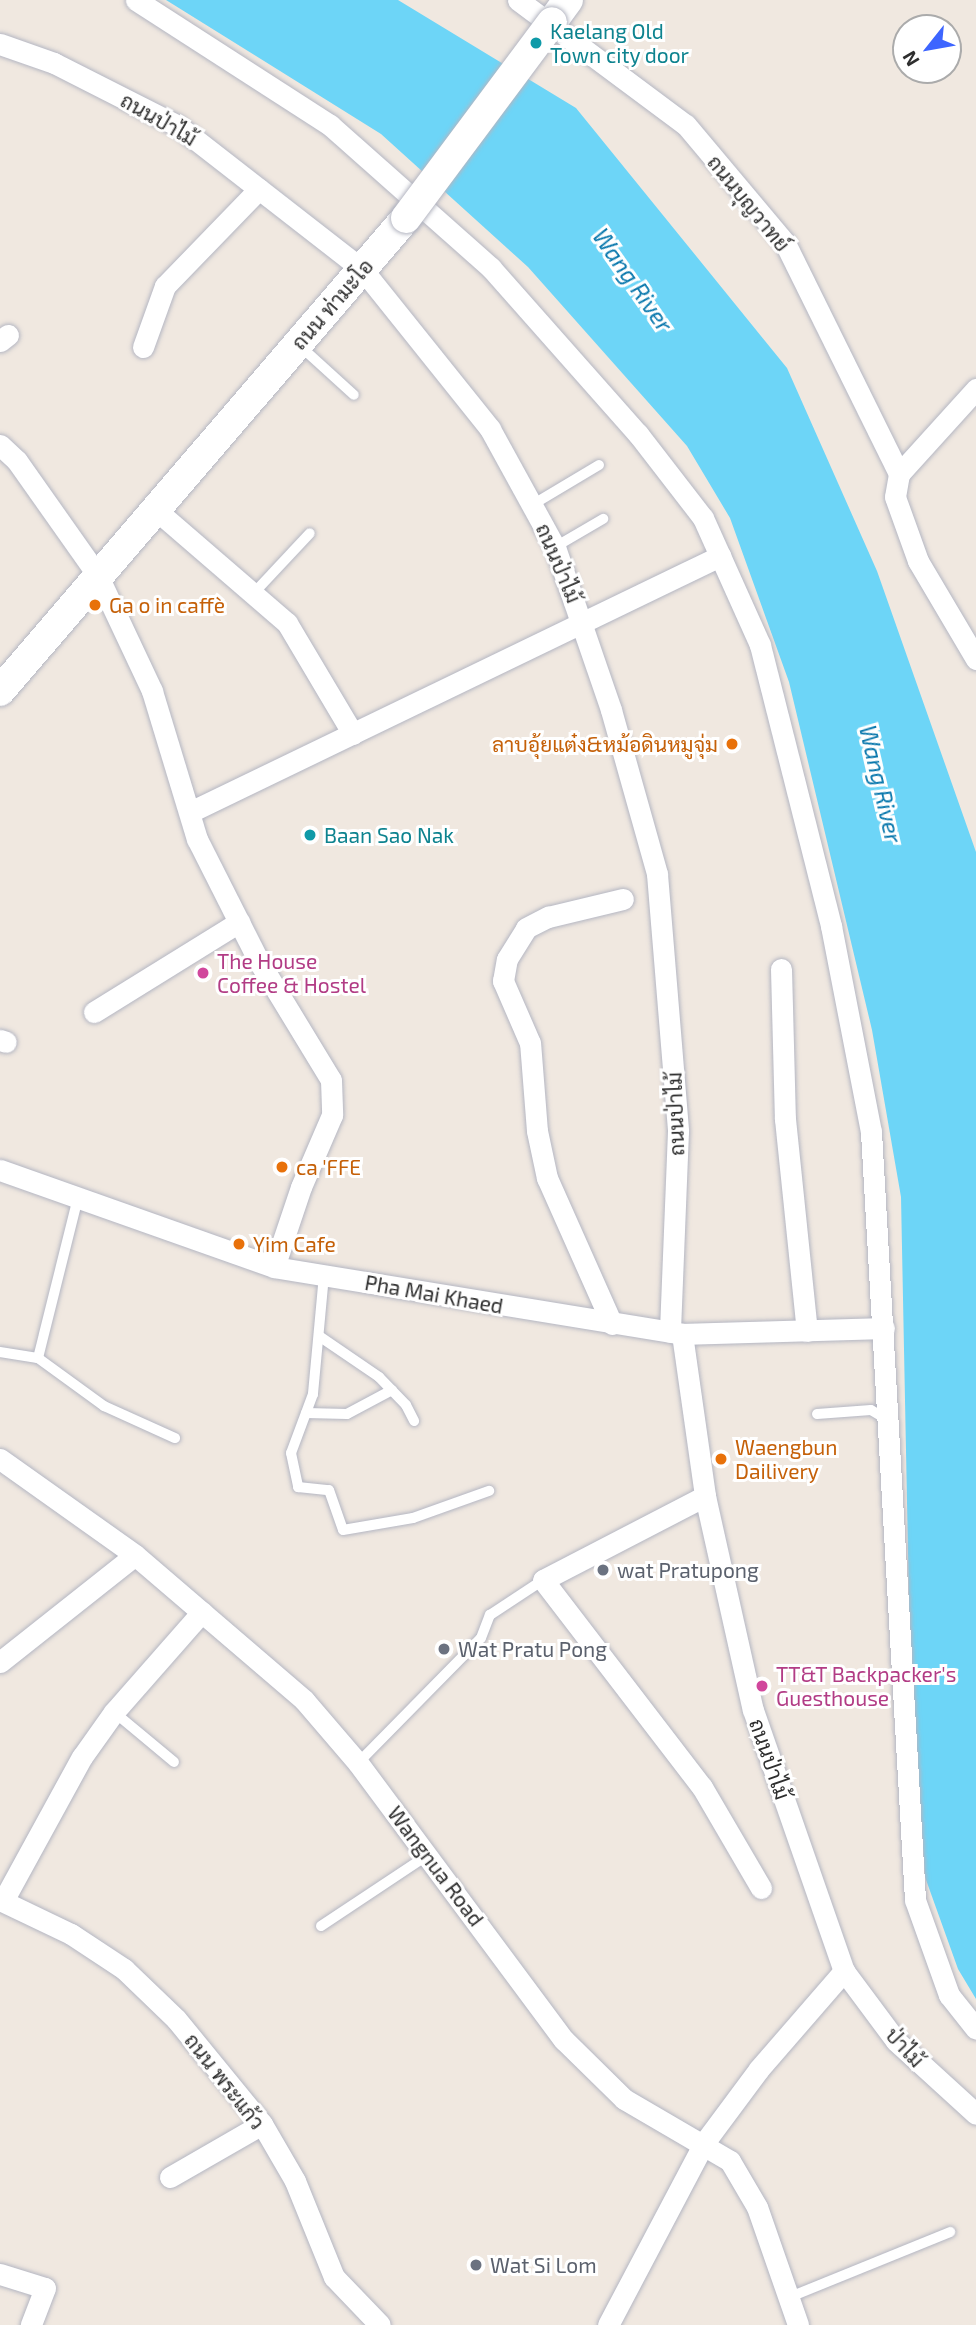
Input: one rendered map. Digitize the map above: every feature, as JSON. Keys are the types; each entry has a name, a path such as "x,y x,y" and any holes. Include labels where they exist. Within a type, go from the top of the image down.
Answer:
{"street":[{"path":"136,0 288,95 366,153 491,268 638,434 703,518 760,645 831,926 871,1132 915,1900 949,1996 976,2029"},
{"name":"ถนนบุญวาทย์","path":"517,0 560,11 686,125 769,223 798,266 900,474"},
{"name":"ถนน ท่ามะโอ","path":"0,691 406,218 560,11"},
{"name":"ถนนป่าไม้","path":"0,44 54,63 178,126 362,269 490,429 555,547 582,623 657,874 678,1131 676,1333 705,1496 753,1710 844,1971"},
{"path":"143,348 165,286 259,189"},
{"path":"974,651 913,548 895,497 900,474 976,389"},
{"path":"0,445 17,461 99,576 152,691 197,839 239,922 331,1080 332,1115 301,1186 274,1267"},
{"path":"156,510 287,624 353,734"},
{"path":"190,812 720,556"},
{"path":"612,1324 547,1178 537,1131 530,1043 503,981 507,959 526,928 548,917 623,899"},
{"path":"94,1012 239,922"},
{"path":"781,970 785,1119 807,1331"},
{"name":"Pha Mai Khaed","path":"0,1170 274,1267 676,1333 884,1328"},
{"name":"Wangnua Road","path":"0,1459 135,1555 304,1700 358,1763 564,2040 624,2099 704,2143 730,2161 757,2207 798,2325"},
{"path":"705,1496 543,1580 702,1787 761,1888"},
{"path":"0,1662 135,1555"},
{"path":"1,1901 82,1757 114,1712 202,1612"},
{"name":"ถนน พระแก้ว","path":"1,1901 71,1934 124,1969 176,2019 262,2124 295,2181 334,2277 380,2325"},
{"path":"608,2325 704,2143 758,2069 844,1971"},
{"name":"ป่าไม้","path":"844,1971 896,2041 976,2114"},
{"path":"170,2177 262,2124"},
{"path":"0,2274 45,2288 31,2325"}],"lane":[{"path":"298,344 354,395"},
{"path":"532,505 600,465"},
{"path":"555,547 603,519"},
{"path":"253,594 310,533"},
{"path":"38,1358 78,1198"},
{"path":"324,1275 319,1336 306,1413 291,1453 295,1483 303,1490 329,1490 343,1530 413,1518 489,1491"},
{"path":"319,1336 392,1390 414,1421"},
{"path":"0,1352 38,1358 104,1406 175,1438"},
{"path":"306,1413 347,1414 392,1390"},
{"path":"817,1414 871,1410 889,1421"},
{"path":"358,1763 481,1638 490,1615 543,1580"},
{"path":"114,1712 174,1762"},
{"path":"321,1926 428,1855"},
{"path":"790,2297 950,2232"}],"water":[{"name":"Wang River","path":"166,0 398,0 576,108 787,368 877,571 976,852 976,1999 958,1969 925,1877 910,1654 901,1197 872,1030 789,682 730,518 687,446 528,267 381,134"}],"place":[{"name":"Kaelang Old Town city door","path":"536,43"},
{"name":"Ga o in caffè","path":"95,605"},
{"name":"ลาบอุ้ยแต๋ง&หม้อดินหมูจุ่ม","path":"732,744"},
{"name":"Baan Sao Nak","path":"310,835"},
{"name":"The House Coffee & Hostel","path":"203,973"},
{"name":"ca 'FFE","path":"282,1167"},
{"name":"Yim Cafe","path":"239,1244"},
{"name":"Waengbun Dailivery","path":"721,1459"},
{"name":"wat Pratupong","path":"603,1570"},
{"name":"Wat Pratu Pong","path":"444,1649"},
{"name":"TT&T Backpacker's Guesthouse","path":"762,1686"},
{"name":"Wat Si Lom","path":"476,2265"}]}
